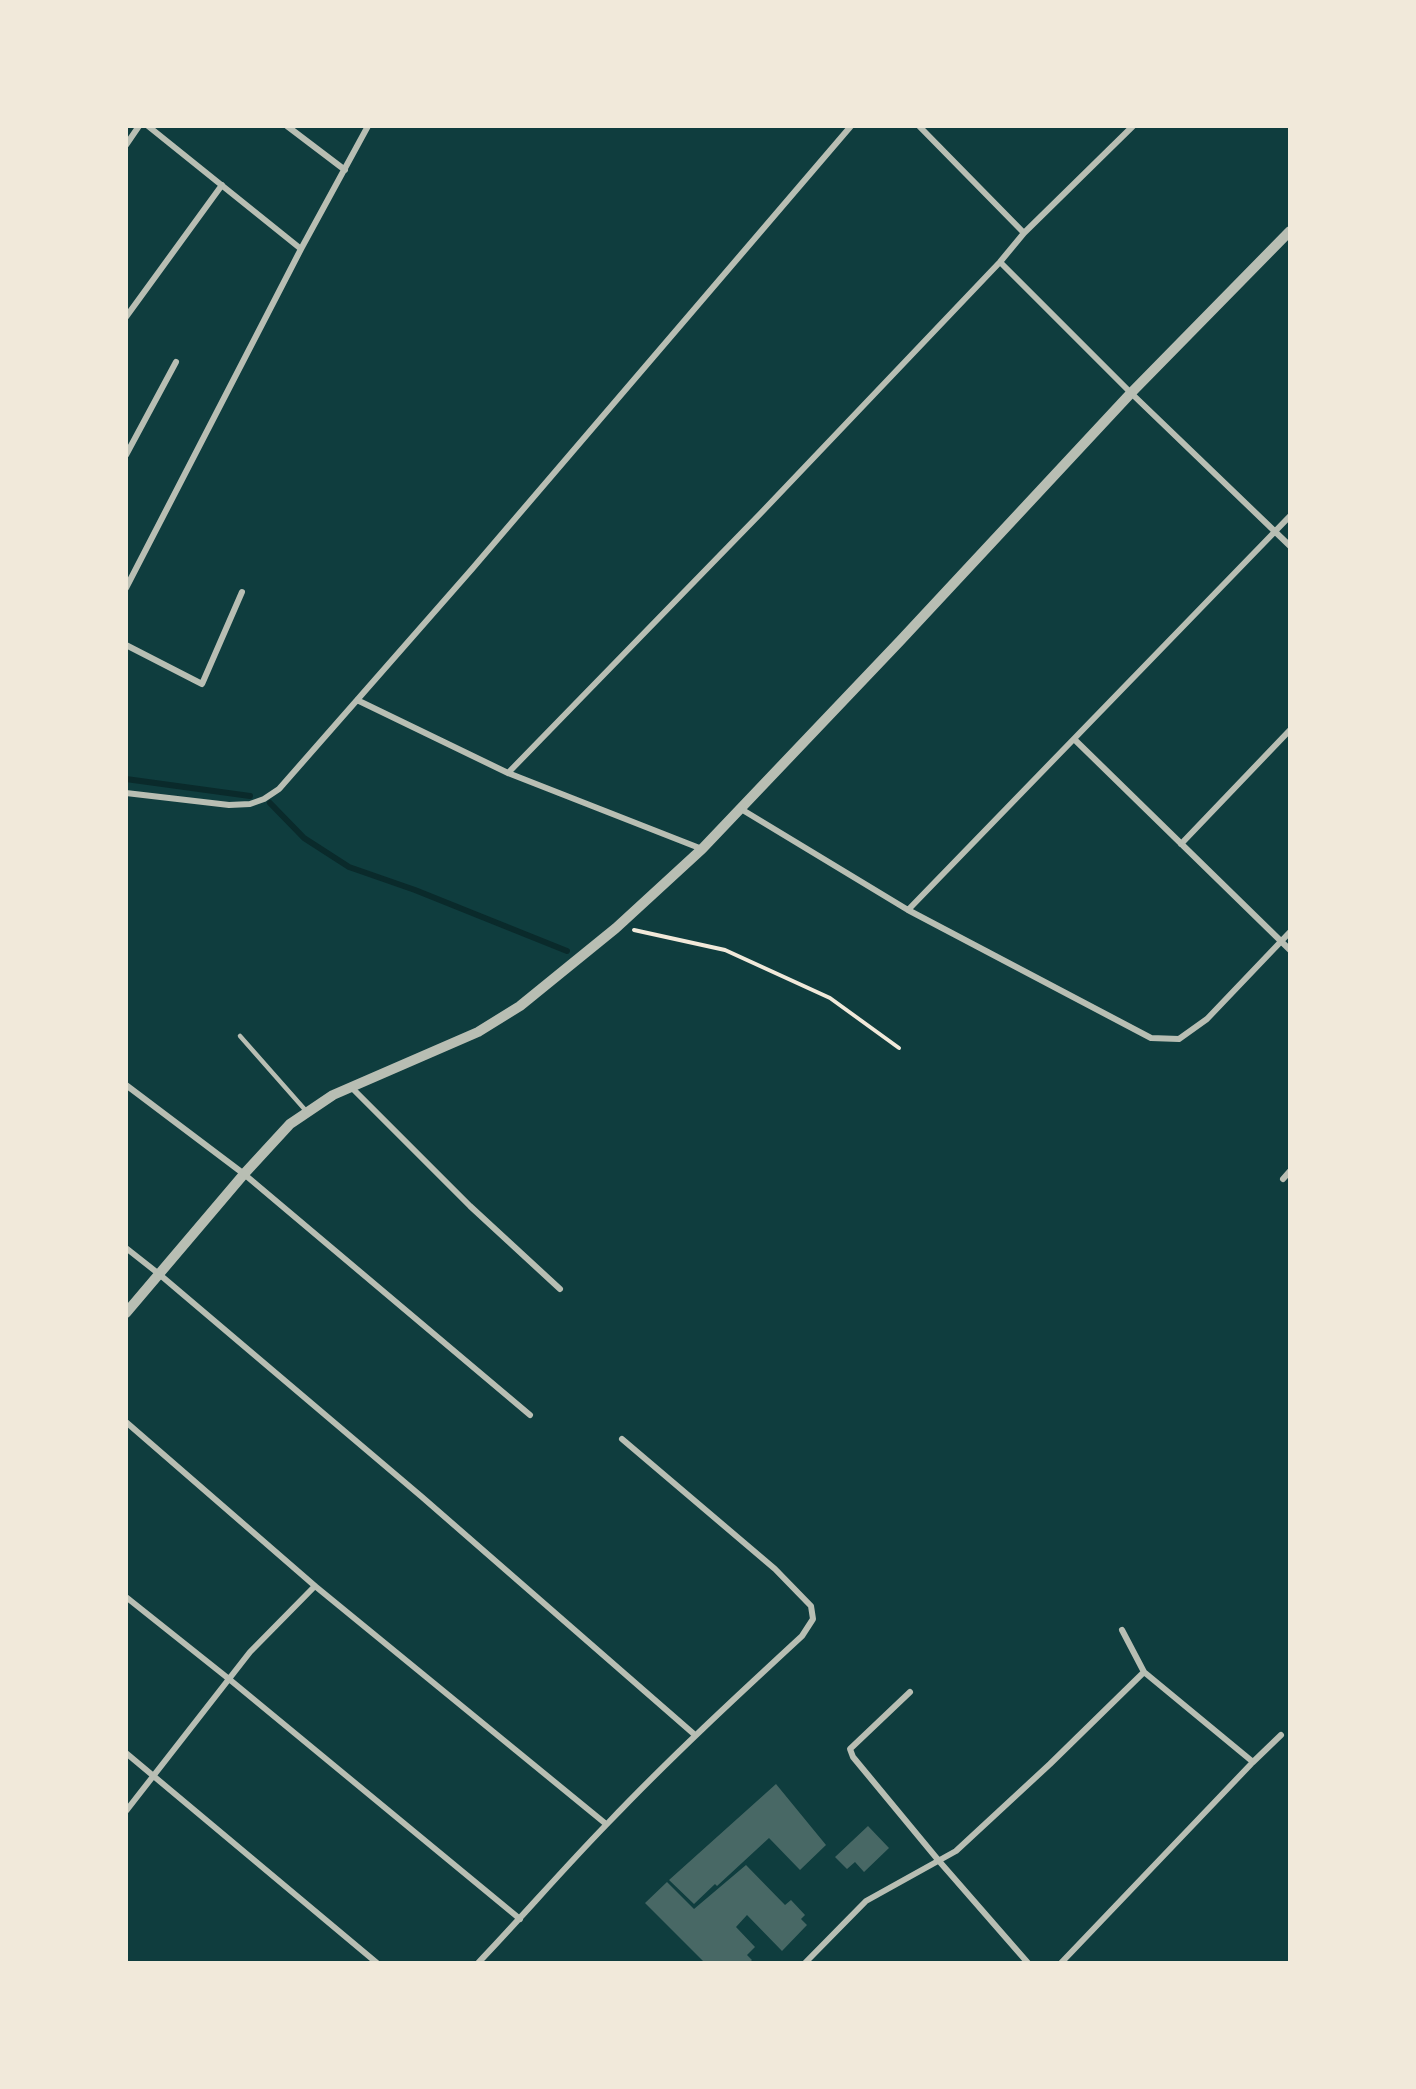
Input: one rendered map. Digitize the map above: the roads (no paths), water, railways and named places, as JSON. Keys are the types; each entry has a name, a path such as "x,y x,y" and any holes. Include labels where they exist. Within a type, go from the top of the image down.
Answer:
{"street":[{"path":"126,145 139,126"},
{"path":"148,126 301,249"},
{"path":"287,126 345,170"},
{"path":"126,588 301,249 368,126"},
{"path":"126,793 229,805 250,804 264,799 279,789 851,126"},
{"path":"919,126 1024,233"},
{"path":"508,772 760,513 1000,262 1024,233 1132,126"},
{"path":"126,317 222,185"},
{"path":"126,1313 244,1174 290,1124 333,1095 478,1032 520,1006 616,928 702,849 1131,393 1290,231"},
{"path":"1000,262 1131,393 1290,546"},
{"path":"126,455 176,362"},
{"path":"908,910 1290,516"},
{"path":"126,645 201,684 242,592"},
{"path":"357,700 508,772 702,849"},
{"path":"1181,844 1290,730"},
{"path":"1074,739 1290,950"},
{"path":"741,809 908,910 1151,1038 1179,1039 1207,1019 1290,932"},
{"path":"126,1085 244,1174 530,1415"},
{"path":"351,1087 470,1206 560,1289"},
{"path":"1283,1179 1290,1171"},
{"path":"126,1248 422,1497 695,1735"},
{"path":"126,1422 315,1586 606,1824"},
{"path":"478,1963 606,1824 695,1735 802,1636 813,1619 811,1606 775,1569 622,1439"},
{"path":"126,1811 250,1652 315,1586"},
{"path":"126,1597 520,1919"},
{"path":"1122,1630 1144,1671 1253,1762"},
{"path":"805,1963 866,1901 956,1851 1050,1764 1144,1671"},
{"path":"910,1692 850,1749 853,1757 1028,1963"},
{"path":"1061,1963 1281,1735"},
{"path":"126,1753 377,1963"}],"lane":[{"path":"240,1036 307,1112"}],"waterway":[{"path":"126,779 250,796"},
{"path":"270,803 304,838 349,867 415,890 567,951"}]}
